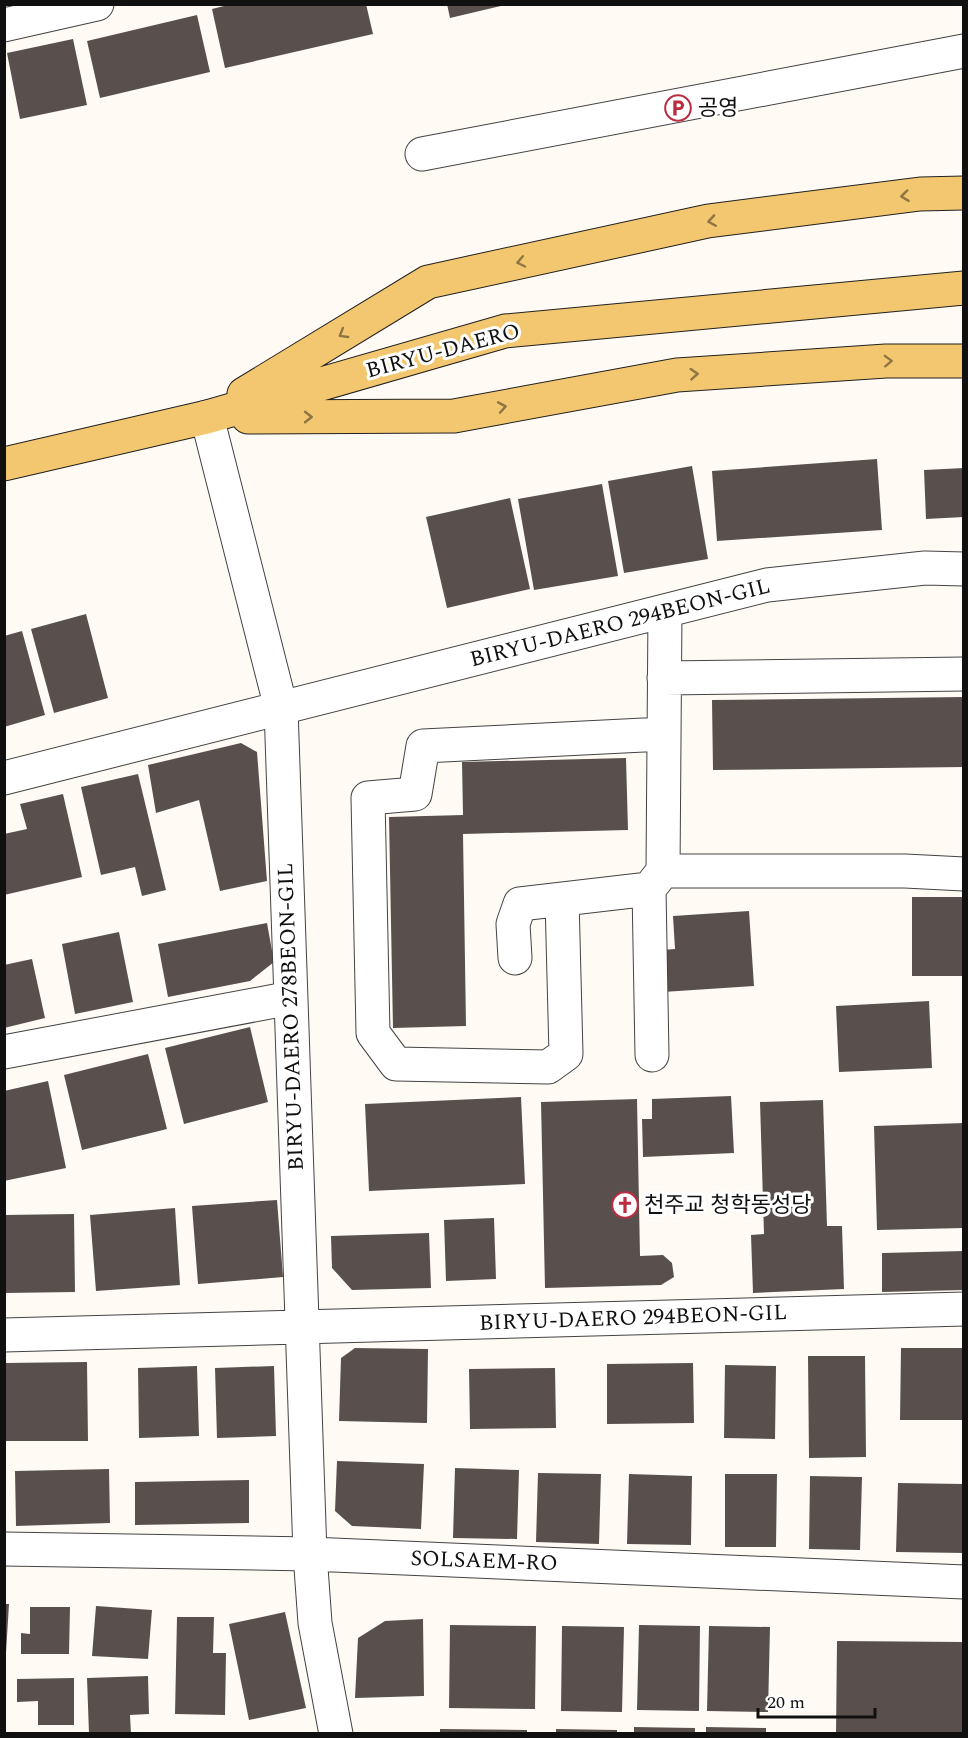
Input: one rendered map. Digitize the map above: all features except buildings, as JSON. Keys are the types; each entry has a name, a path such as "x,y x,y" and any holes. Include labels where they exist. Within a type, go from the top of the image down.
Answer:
{"main road":[{"path":"207,417 428,282 708,221 920,194 963,193"},
{"name":"BIRYU-DAERO","path":"4,464 207,417 505,330 963,288"},
{"path":"207,417 454,416 677,375 886,361 963,361"}],"street":[{"path":"4,25 97,4"},
{"path":"422,154 963,51"},
{"name":"BIRYU-DAERO 278BEON-GIL","path":"207,417 281,708 310,1554 315,1623 336,1734"},
{"name":"BIRYU-DAERO 294BEON-GIL","path":"281,708 767,585 925,568 963,569"},
{"path":"652,1055 656,880 664,734 665,611"},
{"path":"664,678 963,674"},
{"path":"4,778 281,708"},
{"path":"562,899 566,1054 548,1067 396,1064 373,1033 368,798 415,794 423,746 664,734"},
{"path":"515,958 513,924 520,904 562,899 656,880 905,871 963,874"},
{"path":"4,1052 291,998"},
{"name":"BIRYU-DAERO 294BEON-GIL","path":"302,1326 963,1309"},
{"path":"4,1335 302,1326"},
{"name":"SOLSAEM-RO","path":"4,1549 310,1554 963,1582"}],"place":[{"name":"공영","path":"678,108"},
{"name":"천주교 청학동성당","path":"625,1205"}]}
